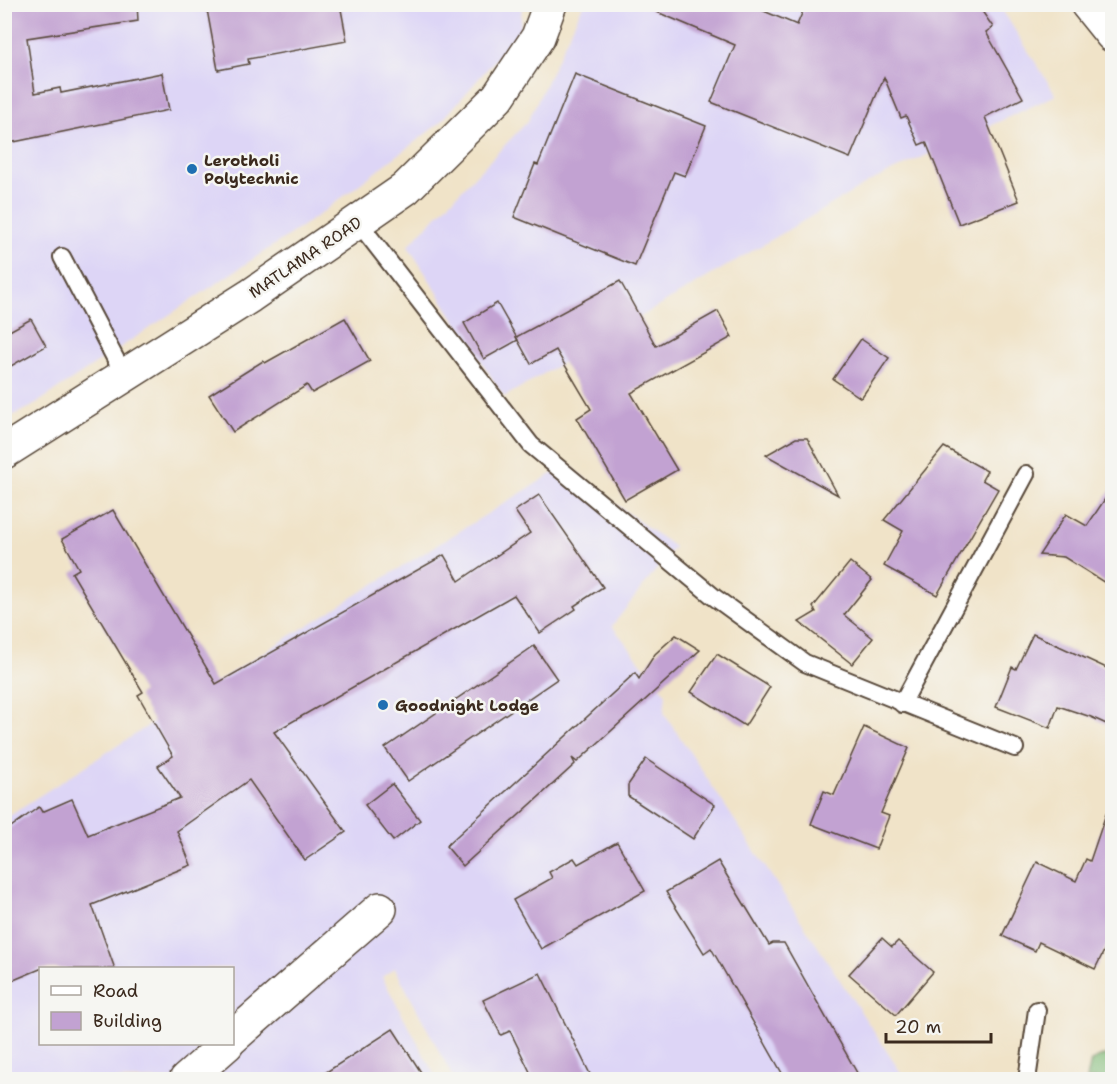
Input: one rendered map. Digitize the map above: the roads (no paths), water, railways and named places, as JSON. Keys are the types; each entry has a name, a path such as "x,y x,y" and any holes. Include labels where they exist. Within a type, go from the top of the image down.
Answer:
{"street":[{"name":"MATLAMA ROAD","path":"4,452 125,377 405,189 498,97 538,37 550,4"},
{"path":"1087,4 1113,35"},
{"path":"234,1036 380,909"},
{"path":"186,1080 226,1045"}],"lane":[{"path":"358,222 531,445 714,597 805,663 1015,748"},
{"path":"62,257 125,377"},
{"path":"902,704 1026,474"},
{"path":"1027,1080 1037,1010"}],"place":[{"name":"Lerotholi Polytechnic","path":"192,169"},
{"name":"Goodnight Lodge","path":"383,705"}]}
